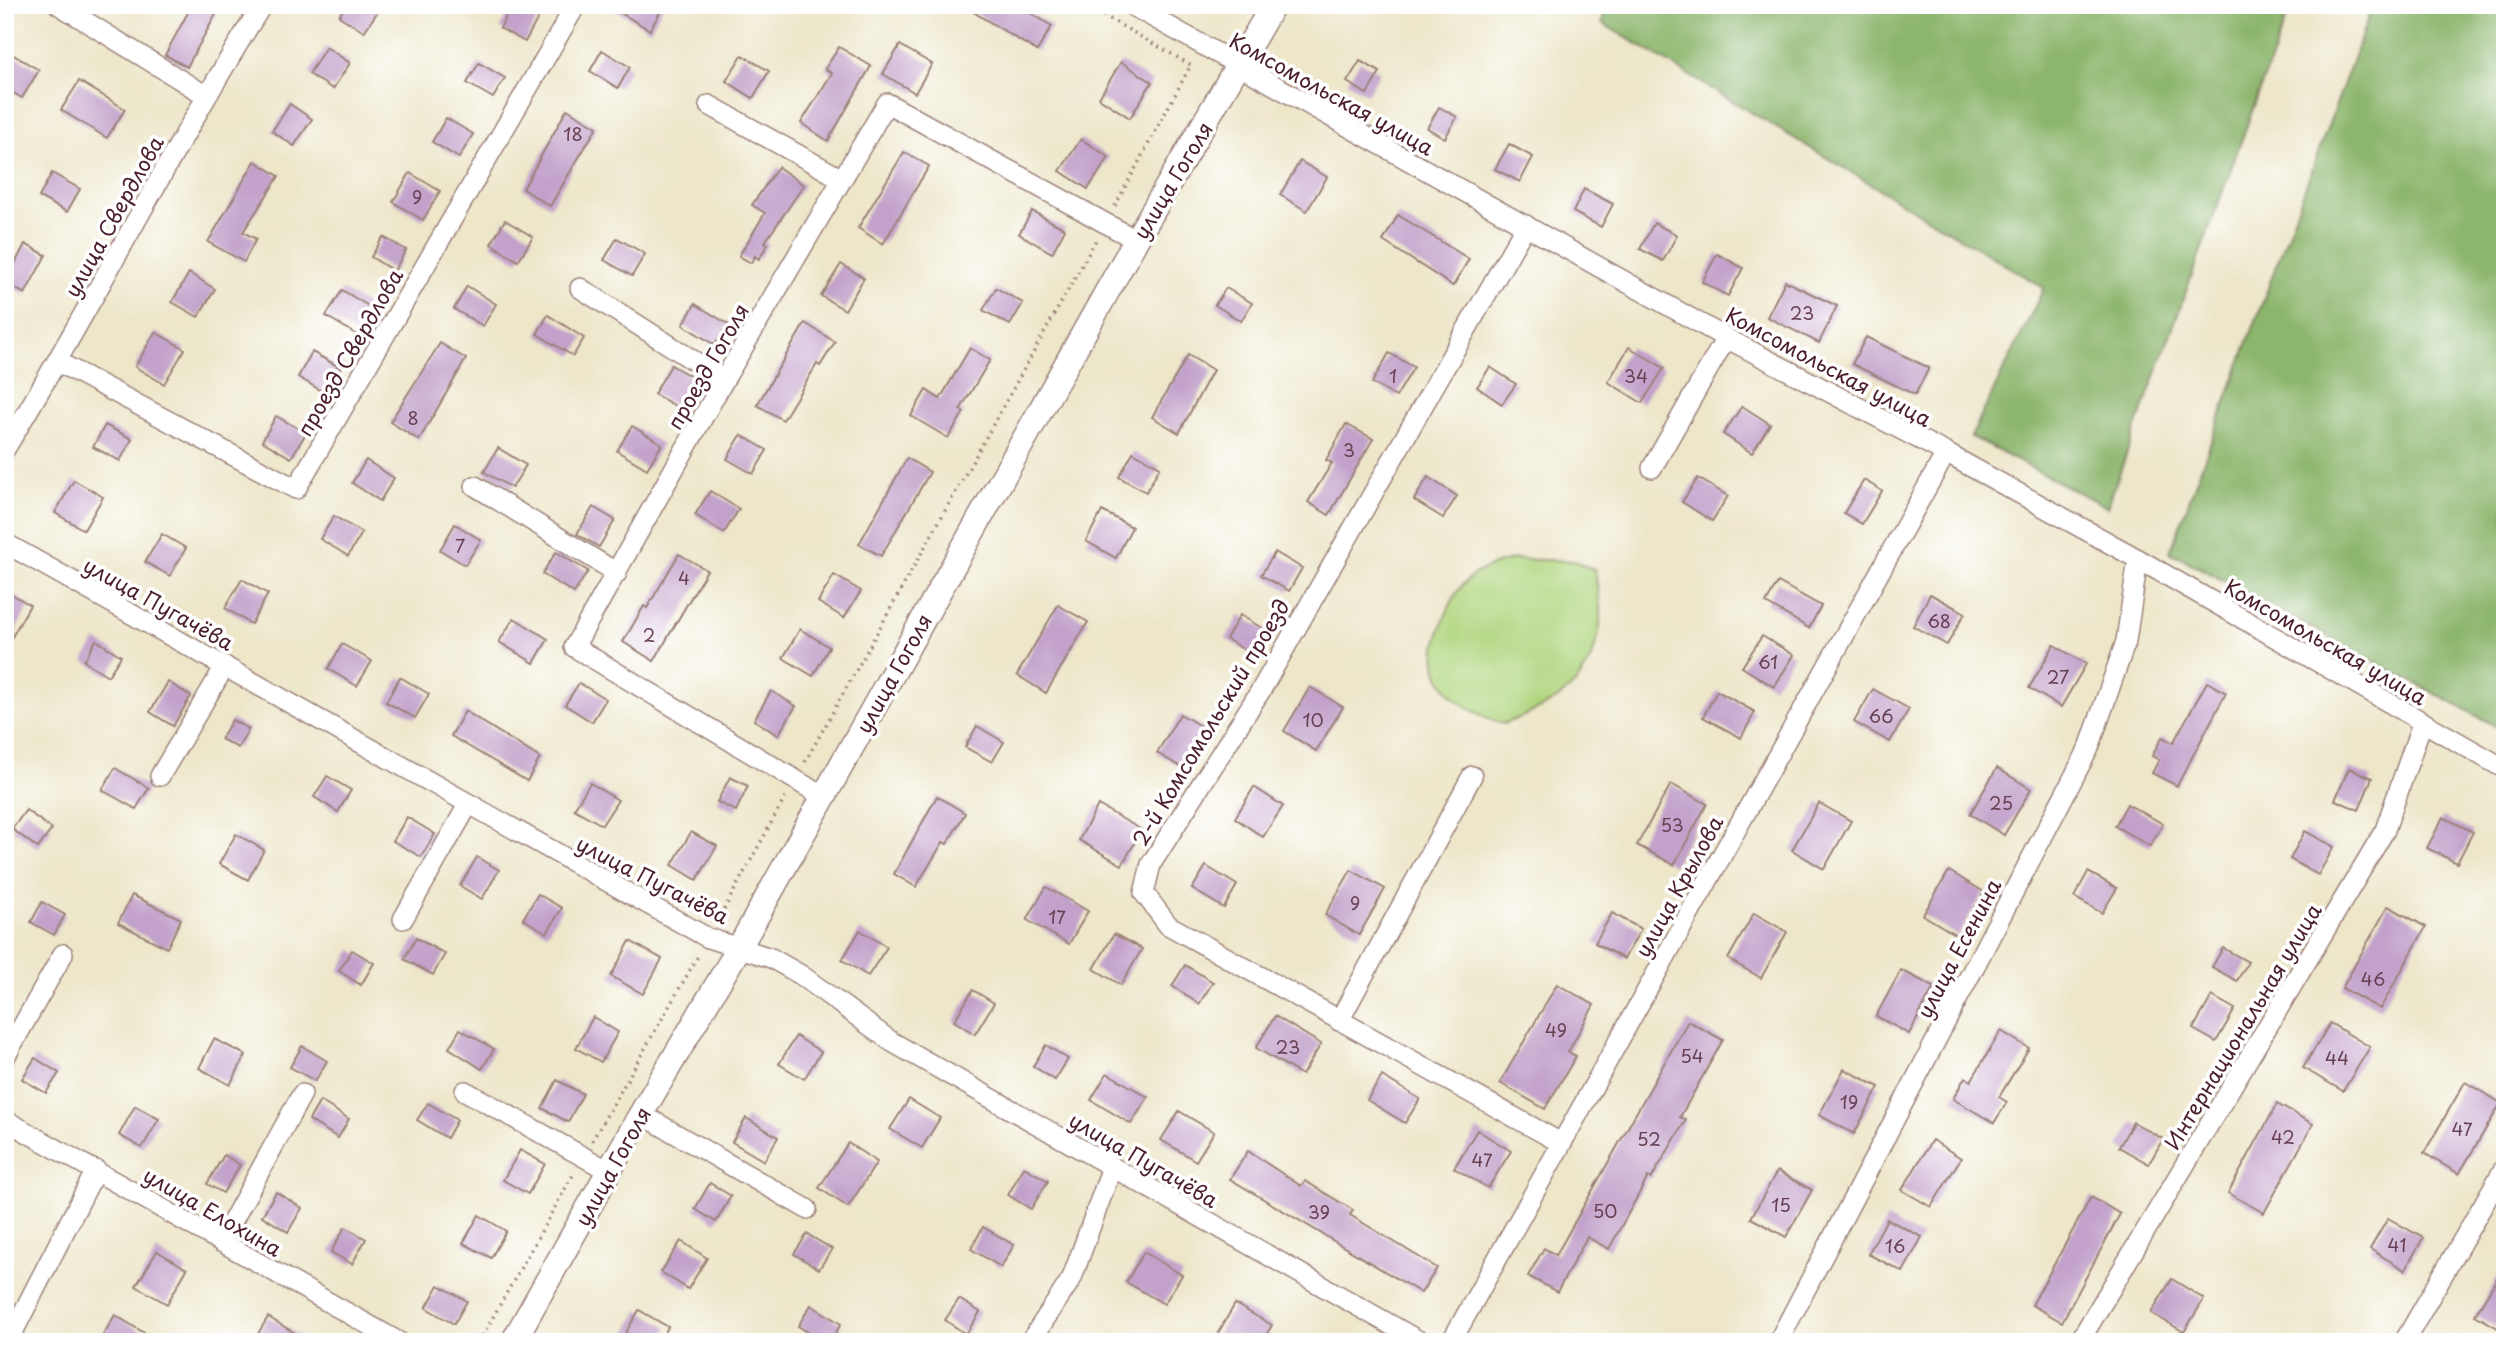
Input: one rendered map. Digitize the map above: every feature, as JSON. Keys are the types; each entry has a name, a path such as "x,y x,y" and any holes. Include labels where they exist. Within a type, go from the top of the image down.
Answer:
{"street":[{"path":"58,5 205,95"},
{"name":"улица Свердлова","path":"5,449 58,362 205,95 262,5"},
{"name":"проезд Свердлова","path":"58,362 296,489 576,5"},
{"name":"Комсомольская улица","path":"1131,5 1238,68 1726,338 1946,453 2138,559 2505,769"},
{"name":"улица Гоголя","path":"513,1342 640,1114 740,946 1136,240 1273,5"},
{"name":"проезд Гоголя","path":"824,797 574,647 724,380 887,103 1136,240"},
{"path":"709,105 842,179"},
{"name":"2-й Комсомольский проезд","path":"1526,225 1261,690 1151,864 1144,893 1168,925 1561,1143"},
{"path":"580,288 724,380"},
{"path":"1651,468 1726,338"},
{"name":"улица Крылова","path":"1451,1342 1946,453"},
{"path":"475,486 617,573"},
{"name":"улица Пугачёва","path":"5,543 708,938 740,946 801,975 892,1042 1421,1342"},
{"name":"улица Есенина","path":"1778,1342 2088,748 2126,641 2138,559"},
{"path":"160,776 225,666"},
{"name":"Интернациональная улица","path":"2079,1342 2385,830 2422,723"},
{"path":"1339,1021 1472,776"},
{"path":"403,919 468,805"},
{"path":"5,1057 63,954"},
{"path":"465,1091 609,1171"},
{"path":"221,1242 302,1094"},
{"path":"640,1114 807,1209"},
{"name":"улица Елохина","path":"5,1119 399,1342"},
{"path":"1030,1342 1072,1278 1112,1167"},
{"path":"2404,1342 2505,1167"},
{"path":"8,1342 96,1170"}],"path":[{"path":"479,1342 708,938 1106,223 1191,65 1085,5"}],"green space":[{"path":"1606,5 2291,5 2107,507 1971,437 2044,288 1602,23"},
{"path":"2373,5 2505,5 2505,731 2170,552"},
{"path":"1514,559 1574,561 1595,570 1600,625 1589,663 1580,678 1568,690 1540,709 1503,724 1469,708 1445,687 1438,674 1437,642 1443,622 1461,586 1477,573"}],"building":[{"path":"192,5 221,5 187,67 165,55"},
{"path":"346,5 382,5 364,32 339,16"},
{"path":"512,5 520,5 539,16 525,42 500,28"},
{"path":"607,5 664,5 650,30"},
{"path":"962,5 1017,5 1052,26 1037,51"},
{"path":"900,45 932,64 915,93 883,74"},
{"path":"326,47 350,63 333,89 309,74"},
{"path":"839,47 871,66 828,141 801,123 832,73 825,69"},
{"path":"5,50 39,70 22,98 5,88"},
{"path":"602,50 630,67 618,88 590,71"},
{"path":"742,55 769,71 753,98 726,81"},
{"path":"1360,61 1380,72 1367,94 1347,82"},
{"path":"1121,62 1152,82 1130,118 1099,98"},
{"path":"479,63 505,78 493,98 467,83"},
{"path":"79,81 125,109 107,138 61,110"},
{"path":"290,104 312,119 294,146 272,131"},
{"path":"1439,107 1457,117 1445,138 1427,128"},
{"path":"567,109 597,127 550,206 523,189"},
{"path":"446,118 473,134 459,158 432,142"},
{"path":"1081,139 1109,157 1088,189 1060,171"},
{"path":"1509,144 1533,157 1520,182 1495,169"},
{"path":"904,152 929,166 883,244 858,228"},
{"path":"255,161 279,176 243,232 256,239 244,262 208,242"},
{"path":"1300,161 1327,177 1307,211 1280,195"},
{"path":"778,167 804,185 765,242 768,244 759,259 755,256 751,263 739,256 765,213 752,205"},
{"path":"52,173 80,189 67,212 39,197"},
{"path":"410,173 440,191 423,220 393,202"},
{"path":"1584,189 1613,204 1601,227 1573,212"},
{"path":"1032,211 1065,229 1052,253 1019,234"},
{"path":"1398,215 1469,259 1453,286 1383,241"},
{"path":"505,220 533,237 518,261 491,244"},
{"path":"1654,223 1677,235 1663,261 1640,249"},
{"path":"383,237 406,250 394,271 371,257"},
{"path":"617,238 645,254 632,276 604,260"},
{"path":"25,244 46,255 25,294 5,283"},
{"path":"1717,254 1743,268 1728,296 1702,282"},
{"path":"841,264 864,278 845,310 821,296"},
{"path":"189,273 215,289 198,317 172,302"},
{"path":"1785,281 1837,306 1819,343 1767,317"},
{"path":"467,286 496,304 483,326 454,309"},
{"path":"996,288 1023,303 1010,325 983,310"},
{"path":"1226,288 1252,303 1241,321 1215,305"},
{"path":"342,290 375,310 359,336 326,316"},
{"path":"695,304 728,324 715,345 683,325"},
{"path":"548,315 584,338 573,356 537,334"},
{"path":"805,323 835,342 820,366 817,364 783,420 757,405"},
{"path":"155,332 185,349 164,384 135,367"},
{"path":"1866,337 1929,368 1915,395 1852,364"},
{"path":"440,343 466,359 419,440 390,422"},
{"path":"1629,347 1664,368 1642,403 1608,382"},
{"path":"970,348 990,360 960,410 964,412 948,438 911,416 926,390 940,399"},
{"path":"312,352 341,368 327,394 298,377"},
{"path":"1389,353 1414,367 1396,397 1372,383"},
{"path":"1188,355 1213,370 1179,433 1152,417"},
{"path":"671,365 697,380 681,409 654,394"},
{"path":"1490,367 1516,384 1502,404 1477,387"},
{"path":"1742,406 1770,424 1752,453 1723,434"},
{"path":"276,416 306,433 291,458 262,441"},
{"path":"1346,424 1373,439 1329,515 1308,502 1332,463 1326,460"},
{"path":"105,425 132,439 120,461 93,447"},
{"path":"632,426 662,444 647,469 617,451"},
{"path":"741,435 767,450 753,474 727,459"},
{"path":"498,448 526,465 512,488 484,472"},
{"path":"1133,452 1160,467 1146,492 1119,477"},
{"path":"907,458 930,472 881,556 859,544"},
{"path":"366,460 394,478 380,501 352,483"},
{"path":"1428,477 1457,496 1443,518 1414,500"},
{"path":"1698,478 1728,496 1712,521 1682,502"},
{"path":"74,480 103,497 84,530 55,513"},
{"path":"1864,480 1882,491 1862,524 1844,513"},
{"path":"710,491 739,509 724,533 695,515"},
{"path":"593,507 615,520 599,547 577,534"},
{"path":"1102,511 1132,527 1116,558 1086,541"},
{"path":"334,516 362,533 348,556 320,539"},
{"path":"455,524 481,540 465,565 440,550"},
{"path":"162,534 186,548 170,576 145,562"},
{"path":"556,552 588,571 574,593 542,574"},
{"path":"1275,552 1302,568 1289,591 1261,575"},
{"path":"679,554 707,570 654,661 623,642"},
{"path":"834,575 861,591 844,618 818,602"},
{"path":"242,579 268,594 251,624 225,608"},
{"path":"1778,582 1821,606 1809,628 1766,603"},
{"path":"5,590 30,605 5,649"},
{"path":"1930,594 1965,613 1947,645 1913,626"},
{"path":"1058,605 1088,622 1046,693 1017,675"},
{"path":"1240,615 1267,631 1253,655 1226,639"},
{"path":"514,618 548,639 534,663 499,642"},
{"path":"800,629 829,647 813,676 783,658"},
{"path":"1762,636 1794,655 1774,687 1742,667"},
{"path":"96,640 121,656 108,676 84,661"},
{"path":"342,644 372,661 357,686 328,669"},
{"path":"2054,645 2086,664 2061,707 2029,688"},
{"path":"400,677 429,694 415,718 386,702"},
{"path":"168,682 191,696 173,726 150,712"},
{"path":"2207,682 2226,693 2177,786 2152,773 2159,760 2152,756 2162,737 2173,743"},
{"path":"579,683 606,699 592,722 565,705"},
{"path":"1310,687 1343,707 1316,751 1284,731"},
{"path":"1873,689 1909,709 1890,742 1854,722"},
{"path":"771,691 796,706 778,735 754,720"},
{"path":"1717,691 1755,712 1741,738 1703,717"},
{"path":"465,711 540,758 527,781 451,736"},
{"path":"1180,714 1209,731 1186,770 1157,753"},
{"path":"232,720 249,729 238,748 221,739"},
{"path":"977,726 1004,742 992,762 965,747"},
{"path":"115,768 149,788 136,809 102,790"},
{"path":"1997,768 2031,789 2004,835 1970,814"},
{"path":"2349,768 2372,778 2359,810 2335,800"},
{"path":"327,776 351,790 338,812 314,797"},
{"path":"730,777 748,786 736,811 717,802"},
{"path":"590,783 618,800 602,825 574,809"},
{"path":"1671,784 1707,804 1674,865 1637,845"},
{"path":"1254,787 1283,806 1263,837 1235,818"},
{"path":"937,796 965,813 947,844 943,842 916,887 894,874"},
{"path":"1819,803 1851,821 1824,869 1792,850"},
{"path":"2127,804 2163,824 2150,846 2115,826"},
{"path":"1098,805 1142,830 1122,865 1079,840"},
{"path":"26,810 52,829 38,848 12,829"},
{"path":"407,817 435,834 421,857 393,841"},
{"path":"2443,817 2473,832 2457,863 2427,848"},
{"path":"2305,831 2334,847 2318,875 2290,859"},
{"path":"691,832 717,846 697,880 672,865"},
{"path":"236,834 264,850 248,880 219,864"},
{"path":"477,857 499,870 482,899 460,886"},
{"path":"1206,866 1237,885 1224,908 1192,889"},
{"path":"1351,870 1385,889 1359,935 1325,915"},
{"path":"1949,871 1984,892 1958,936 1923,915"},
{"path":"2088,872 2117,888 2102,913 2074,897"},
{"path":"1046,887 1088,911 1069,944 1027,920"},
{"path":"538,894 562,908 547,933 523,919"},
{"path":"132,895 181,919 167,948 118,923"},
{"path":"42,902 65,915 54,935 31,922"},
{"path":"2388,906 2426,927 2380,1009 2342,988"},
{"path":"1612,913 1641,929 1624,959 1595,943"},
{"path":"1754,913 1787,932 1761,978 1728,959"},
{"path":"860,930 887,947 868,976 842,960"},
{"path":"1114,934 1142,949 1121,985 1094,969"},
{"path":"416,938 445,954 433,975 404,959"},
{"path":"630,941 662,959 643,994 611,976"},
{"path":"2223,948 2248,962 2237,981 2212,967"},
{"path":"352,950 374,963 361,985 339,971"},
{"path":"1185,965 1213,982 1199,1004 1172,986"},
{"path":"1901,970 1934,987 1909,1034 1876,1016"},
{"path":"1557,984 1594,1005 1568,1052 1576,1056 1545,1109 1500,1083"},
{"path":"973,990 994,1003 975,1034 954,1021"},
{"path":"2212,996 2235,1009 2216,1042 2193,1029"},
{"path":"1275,1016 1321,1044 1302,1075 1256,1048"},
{"path":"593,1017 618,1032 601,1062 576,1048"},
{"path":"1688,1021 1723,1040 1680,1117 1686,1120 1651,1179 1648,1177 1609,1249 1587,1237 1557,1292 1528,1276 1544,1248 1556,1255"},
{"path":"2330,1023 2370,1047 2343,1091 2303,1068"},
{"path":"460,1029 494,1049 482,1069 449,1048"},
{"path":"2001,1031 2029,1048 1999,1097 2007,1102 1994,1123 1953,1099 1965,1077 1971,1081"},
{"path":"796,1036 821,1052 804,1079 779,1064"},
{"path":"214,1039 246,1055 230,1085 199,1068"},
{"path":"1046,1045 1068,1059 1055,1080 1033,1066"},
{"path":"302,1046 327,1061 315,1081 290,1067"},
{"path":"35,1058 59,1073 46,1093 22,1079"},
{"path":"1844,1069 1879,1087 1854,1134 1819,1115"},
{"path":"1107,1073 1148,1097 1131,1124 1091,1100"},
{"path":"1382,1076 1420,1099 1405,1123 1367,1100"},
{"path":"557,1080 583,1094 568,1122 542,1108"},
{"path":"2465,1082 2501,1103 2459,1174 2424,1153"},
{"path":"909,1099 940,1118 922,1148 890,1129"},
{"path":"320,1101 349,1119 338,1138 309,1120"},
{"path":"428,1103 457,1120 447,1138 417,1120"},
{"path":"2277,1104 2313,1124 2264,1213 2228,1193"},
{"path":"135,1106 159,1119 142,1148 119,1135"},
{"path":"1179,1111 1214,1132 1196,1161 1161,1140"},
{"path":"746,1118 778,1137 764,1161 732,1142"},
{"path":"2133,1122 2163,1139 2149,1164 2119,1147"},
{"path":"1477,1130 1511,1151 1488,1188 1454,1168"},
{"path":"1932,1140 1961,1158 1931,1207 1902,1190"},
{"path":"848,1143 877,1162 848,1207 819,1188"},
{"path":"520,1150 545,1164 528,1194 503,1180"},
{"path":"1248,1151 1301,1186 1305,1181 1353,1210 1350,1215 1437,1268 1421,1293 1230,1179"},
{"path":"224,1155 240,1165 223,1193 207,1184"},
{"path":"1024,1167 1048,1181 1031,1209 1008,1195"},
{"path":"1777,1171 1812,1190 1786,1237 1751,1218"},
{"path":"710,1183 731,1196 716,1222 695,1209"},
{"path":"276,1192 302,1208 288,1232 262,1216"},
{"path":"2091,1197 2120,1214 2062,1322 2032,1305"},
{"path":"479,1215 506,1231 491,1258 463,1243"},
{"path":"2388,1218 2423,1238 2405,1270 2370,1249"},
{"path":"1887,1219 1922,1237 1903,1272 1868,1254"},
{"path":"345,1227 366,1239 352,1264 331,1252"},
{"path":"983,1227 1014,1245 1001,1267 971,1249"},
{"path":"807,1234 832,1249 819,1269 794,1254"},
{"path":"681,1241 707,1258 688,1289 661,1272"},
{"path":"157,1251 187,1269 167,1304 136,1286"},
{"path":"1144,1252 1182,1275 1164,1304 1126,1282"},
{"path":"2505,1265 2505,1332 2475,1315"},
{"path":"2172,1279 2204,1299 2184,1332 2151,1313"},
{"path":"439,1285 467,1301 454,1324 426,1308"},
{"path":"959,1299 980,1312 966,1334 945,1320"},
{"path":"1235,1304 1272,1325 1262,1342 1234,1342 1218,1333"},
{"path":"811,1305 841,1324 830,1342 824,1342 798,1326"},
{"path":"639,1310 668,1327 660,1342 639,1342 625,1334"},
{"path":"115,1315 159,1342 99,1342"},
{"path":"268,1317 310,1342 253,1342"}]}
